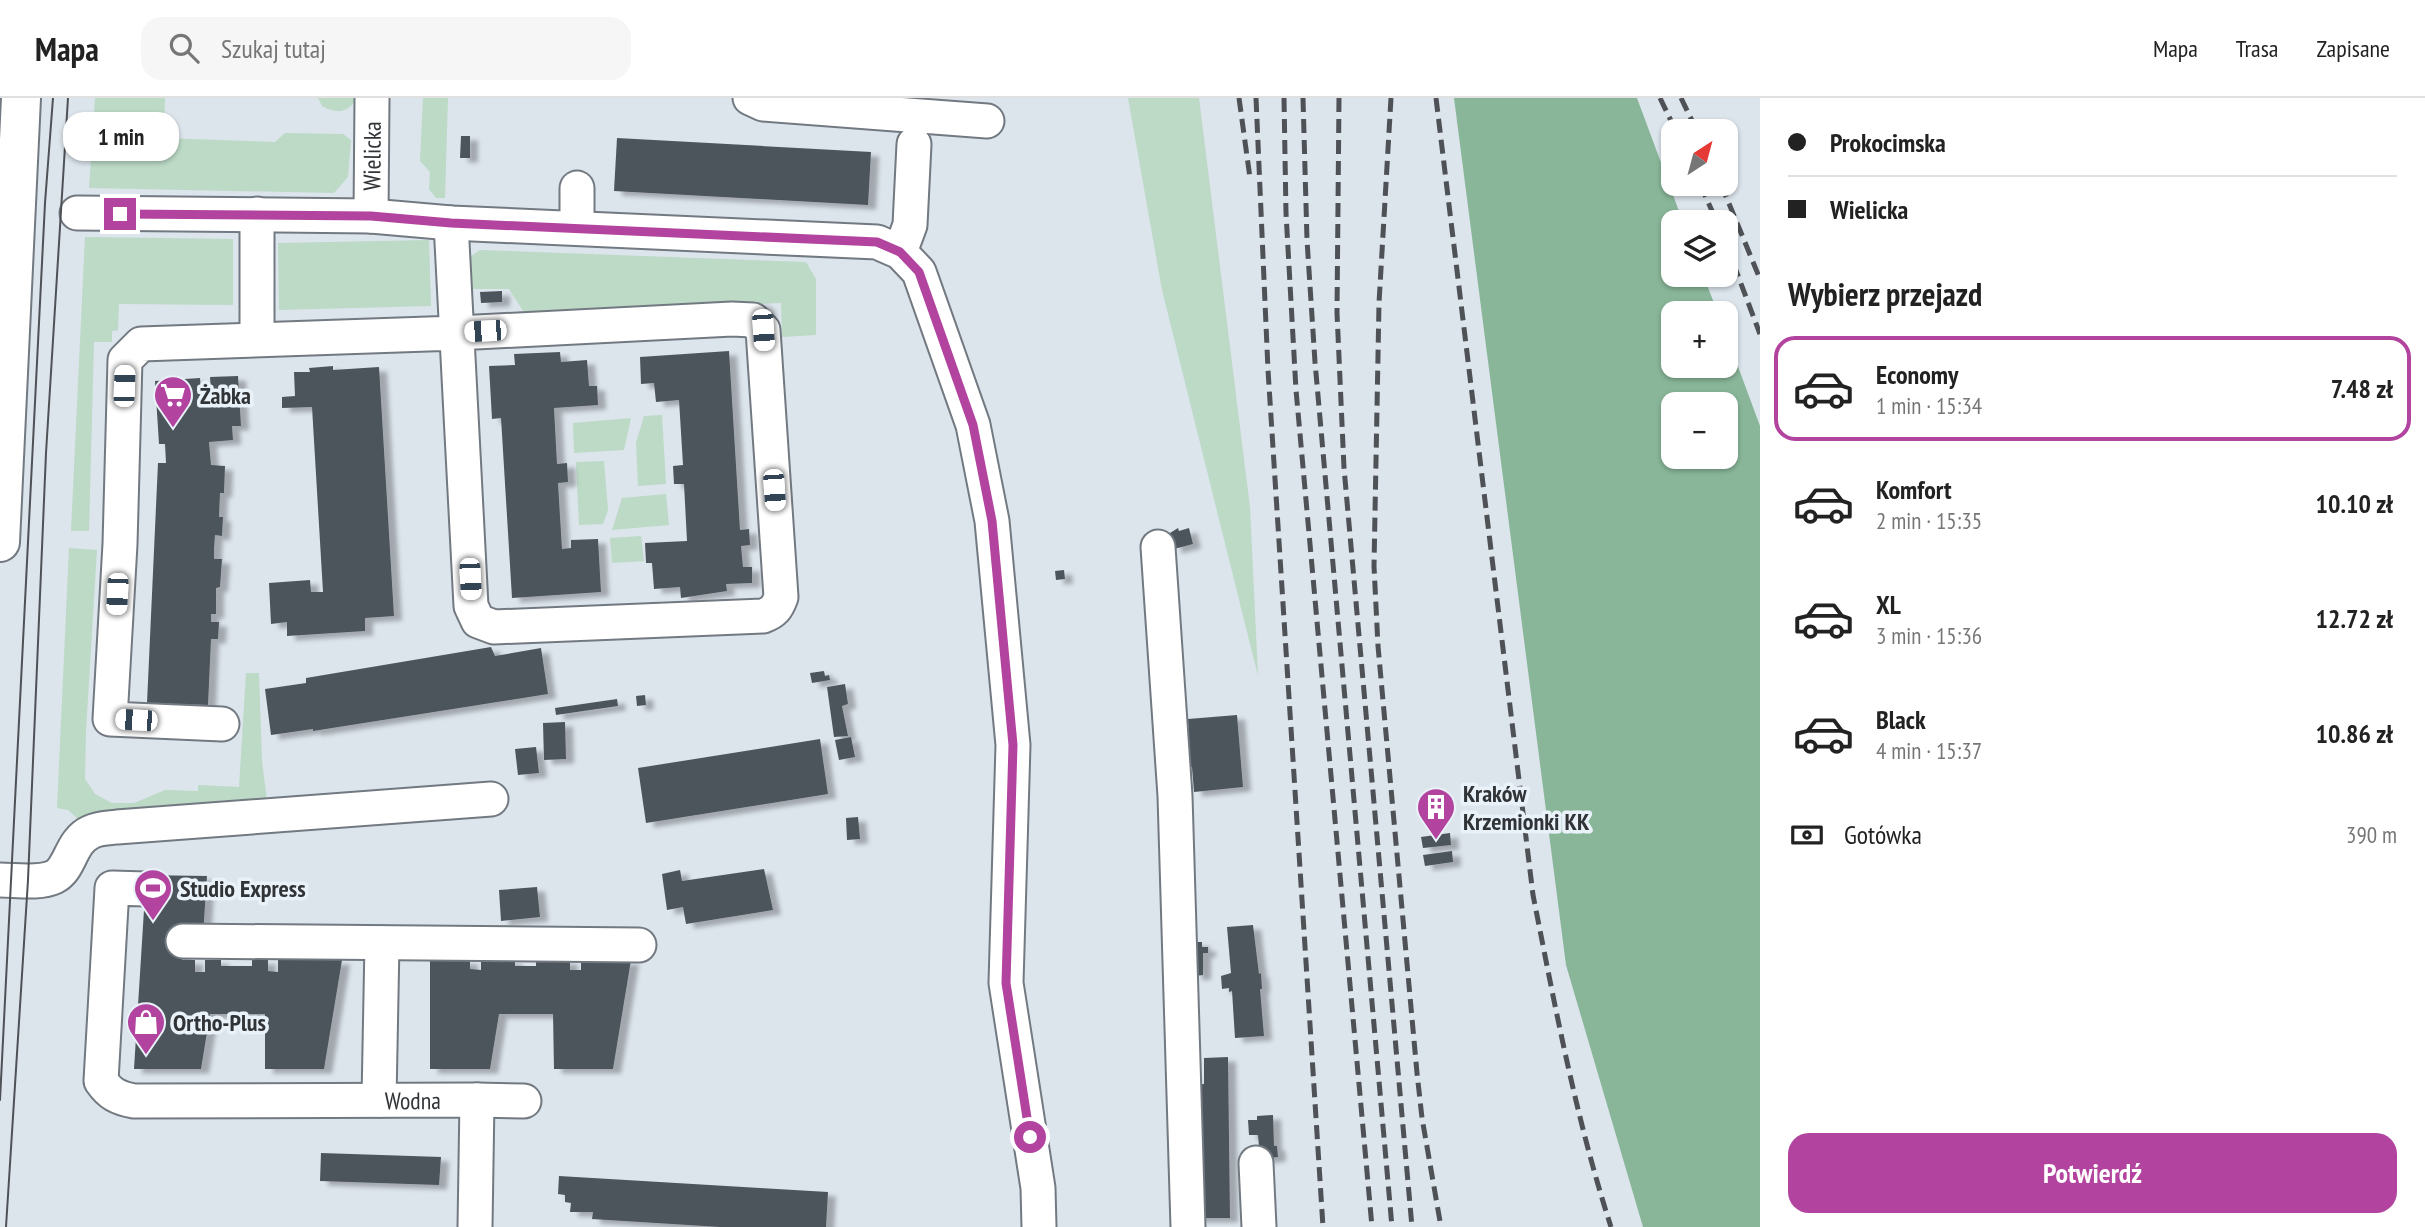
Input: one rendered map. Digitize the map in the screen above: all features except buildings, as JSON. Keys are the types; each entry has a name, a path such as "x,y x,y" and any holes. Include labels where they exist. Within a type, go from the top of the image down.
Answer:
{"main road":[{"path":"0,542 22,98"}],"street":[{"name":"Wielicka","path":"85,213 371,216 372,98"},
{"path":"750,98 763,104 915,119 987,121"},
{"path":"900,252 910,225 915,119"},
{"path":"577,188 577,227"},
{"path":"257,215 257,340"},
{"path":"371,216 451,223 877,242 900,252 919,272 973,425 992,521 1013,745 1006,983 1038,1188 1039,1227"},
{"path":"222,724 110,719 120,544 125,360 141,344 457,333 732,319 753,320 763,330 781,597 773,613 763,616 494,627 478,621 471,606 457,333 451,223"},
{"path":"1158,547 1175,796 1188,1227"},
{"path":"0,880 45,880 57,876 64,869 72,850 90,832 117,827 491,799"},
{"path":"146,889 112,888 101,1081 108,1091 119,1098 134,1101 379,1100"},
{"path":"183,942 639,945"},
{"name":"Wodna","path":"382,943 379,1100 477,1100 475,1227"},
{"path":"477,1100 524,1101"},
{"path":"1256,1163 1259,1227"}],"green space":[{"path":"95,98 165,98 164,138 275,142 285,133 343,134 351,140 348,177 334,193 89,188"},
{"path":"318,98 358,98 346,109 337,111 322,106"},
{"path":"423,98 448,98 445,198 436,198 429,189 430,172 420,161"},
{"path":"1128,98 1199,98 1250,507 1258,676 1162,290"},
{"path":"1454,98 1637,98 1661,163 1661,196 1673,196 1679,210 1661,210 1661,287 1708,287 1713,301 1661,301 1661,378 1738,378 1738,366 1760,426 1760,1227 1643,1227 1566,965"},
{"path":"85,237 233,239 233,305 119,304 118,330 112,331 112,342 94,342 89,531 71,531"},
{"path":"429,240 431,306 279,310 278,243"},
{"path":"480,250 806,262 816,279 816,335 782,337 781,303 525,314 509,289 472,289 470,257"},
{"path":"662,415 666,484 638,486 636,443 644,416"},
{"path":"631,418 624,450 574,453 573,423"},
{"path":"604,461 608,510 603,524 579,525 576,462"},
{"path":"666,494 669,525 612,530 622,498"},
{"path":"641,536 644,561 612,563 610,538"},
{"path":"69,548 97,550 85,779 95,794 112,803 134,803 165,790 198,791 198,785 239,787 246,673 259,673 262,761 267,800 265,805 78,819 68,810 57,808"}],"tram line":[{"path":"0,1100 45,203 53,98"},
{"path":"6,1227 28,880 46,453 68,98"}],"railway":[{"path":"1239,98 1250,178"},
{"path":"1256,98 1268,370 1323,1227"},
{"path":"1284,98 1286,213 1296,390 1372,1227"},
{"path":"1303,98 1307,240 1315,362 1392,1227"},
{"path":"1339,98 1337,313 1344,468 1412,1227"},
{"path":"1391,98 1379,303 1374,566 1378,646 1417,1073 1441,1227"},
{"path":"1436,98 1533,895 1577,1104 1611,1227"},
{"path":"1660,98 1670,119"},
{"path":"1681,98 1691,119"},
{"path":"1705,196 1712,210"},
{"path":"1726,196 1760,279"},
{"path":"1738,276 1760,334"}],"place":[{"name":"Żabka","path":"173,429"},
{"name":"Kraków Krzemionki KK","path":"1436,841"},
{"name":"Studio Express","path":"153,922"},
{"name":"Ortho-Plus","path":"146,1056"}],"route":[{"path":"120,214 371,216 451,223 877,242 900,252 919,272 973,425 992,521 1013,745 1006,983 1030,1137"}]}
